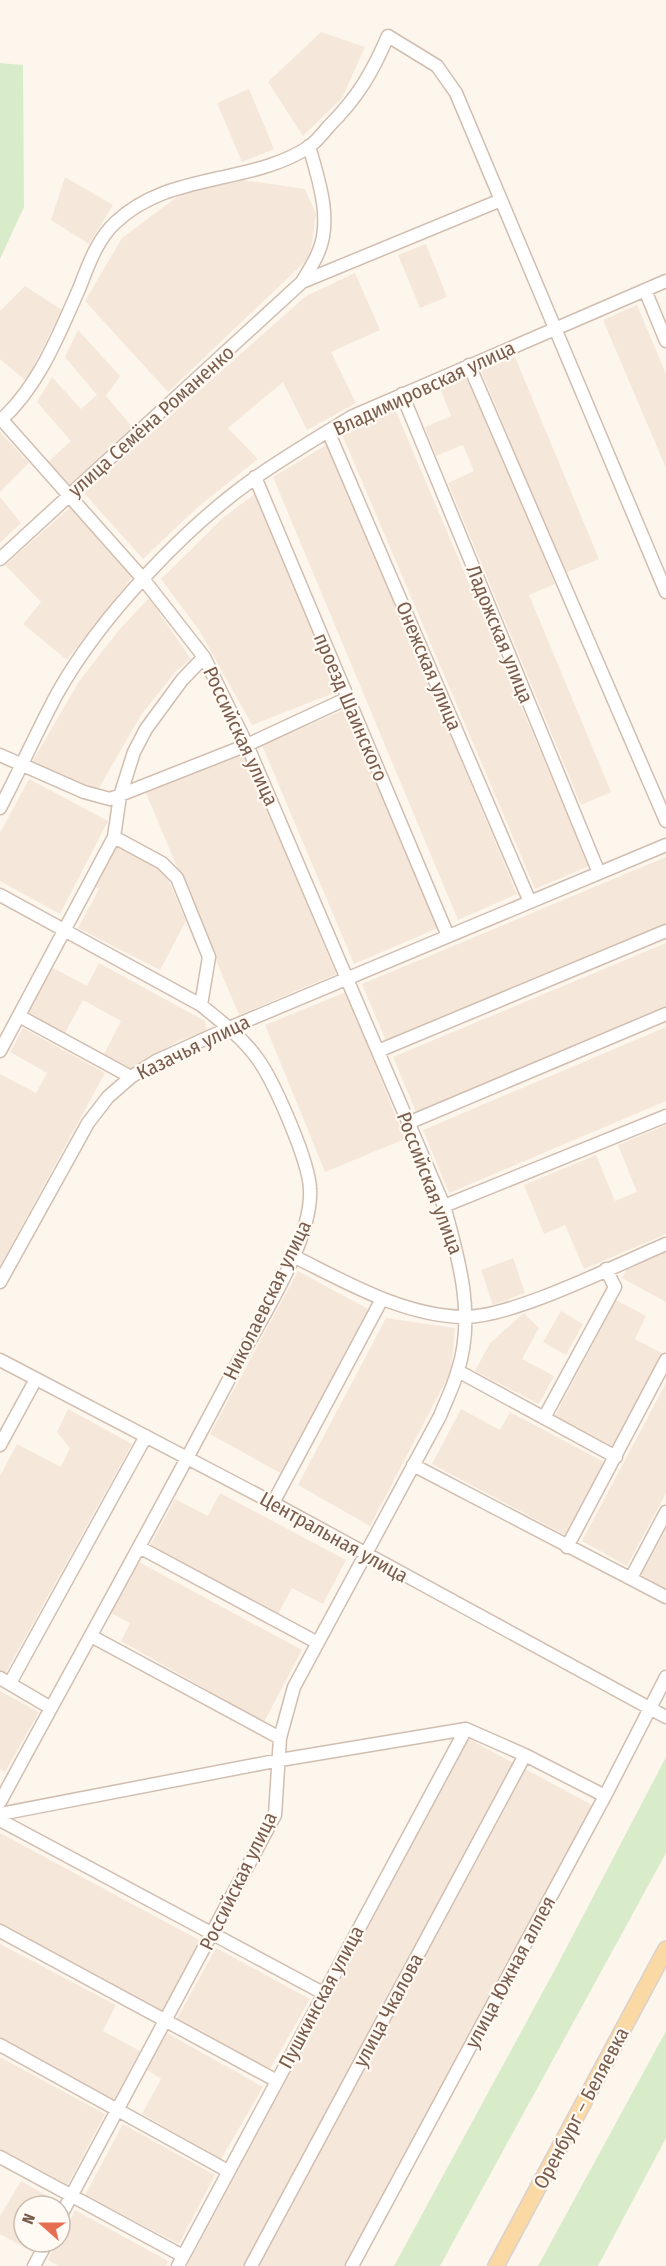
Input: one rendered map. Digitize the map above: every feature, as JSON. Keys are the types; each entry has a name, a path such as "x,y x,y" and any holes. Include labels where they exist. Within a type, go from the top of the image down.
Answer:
{"main road":[{"name":"Оренбург – Беляевка","path":"496,2266 666,1949"}],"street":[{"path":"1,421 45,363 90,260 115,223 139,204 169,190 269,165 309,146 352,103 372,74 388,36 436,66 456,93 666,592"},
{"name":"улица Семёна Романенко","path":"0,559 302,282 319,251 324,212 309,146"},
{"name":"улица Семёна Романенко","path":"302,282 501,200"},
{"name":"Владимировская улица","path":"0,808 57,694 78,662 144,580 207,516 255,477 351,417 666,281"},
{"path":"645,290 666,341"},
{"path":"469,365 666,820"},
{"name":"Ладожская улица","path":"402,394 599,873"},
{"name":"Российская улица","path":"1,421 144,580 204,657 247,745 444,1206 461,1265 466,1317 458,1371 440,1416 294,1687 280,1738 275,1815 120,2109 72,2194"},
{"name":"Онежская улица","path":"328,431 530,902"},
{"name":"проезд Шаинского","path":"255,477 448,936"},
{"path":"0,1051 114,837 120,796 134,752 146,729 182,680 204,657"},
{"path":"0,754 22,766 101,798 120,796 247,745 348,698"},
{"path":"114,837 162,863 177,878 209,957 201,1005"},
{"path":"347,978 666,845"},
{"name":"Николаевская улица","path":"0,895 201,1005 229,1028 257,1058 274,1090 306,1170 310,1187 309,1213 293,1256 188,1458 0,1802"},
{"path":"378,1051 666,931"},
{"name":"Казачья улица","path":"0,1282 88,1123 108,1097 131,1077 156,1061 347,978"},
{"path":"408,1123 666,1014"},
{"path":"19,1016 131,1077"},
{"path":"444,1206 666,1116"},
{"path":"293,1256 382,1299 443,1315 466,1317 532,1300 666,1244"},
{"path":"544,1418 615,1287 606,1269"},
{"path":"273,1503 382,1299"},
{"name":"Центральная улица","path":"0,1360 273,1503 666,1717"},
{"path":"567,1547 666,1360"},
{"path":"458,1371 616,1457"},
{"path":"0,1445 36,1379"},
{"path":"51,1708 5,1680 146,1436"},
{"path":"413,1465 666,1597"},
{"path":"631,1578 666,1512"},
{"path":"139,1547 318,1643"},
{"path":"91,1636 280,1738"},
{"name":"улица Южная аллея","path":"352,2266 605,1796 666,1677"},
{"path":"0,1814 280,1760 466,1729 525,1755 605,1796"},
{"name":"Пушкинская улица","path":"181,2261 322,1993 466,1729"},
{"name":"улица Чкалова","path":"250,2266 525,1755"},
{"path":"0,1820 322,1993"},
{"path":"0,1931 277,2081"},
{"path":"0,2045 120,2109 228,2171"},
{"path":"0,2157 67,2194"},
{"path":"72,2197 181,2261"}],"shaded area":[{"path":"321,32 365,47 342,98 303,136 268,82"},
{"path":"249,89 274,149 242,162 217,103"},
{"path":"65,177 113,205 89,244 51,220"},
{"path":"243,180 305,189 316,214 310,257 168,392 85,301 122,238 182,193"},
{"path":"426,244 447,297 420,308 398,255"},
{"path":"355,273 380,330 331,352 356,403 307,430 283,382 228,428 258,459 198,507 143,559 84,493 306,296"},
{"path":"25,286 62,310 26,381 0,359 0,311"},
{"path":"637,305 666,374 666,468 603,320"},
{"path":"78,330 120,376 106,396 134,429 69,486 48,462 71,441 37,402 52,377 81,409 97,395 65,357"},
{"path":"515,357 599,559 565,573 481,371"},
{"path":"469,376 555,584 529,595 611,792 581,805 448,483 474,471 463,445 436,456 425,427 451,416 440,388"},
{"path":"395,409 589,866 535,889 341,432"},
{"path":"0,432 29,463 0,492"},
{"path":"328,444 517,894 458,920 273,477"},
{"path":"256,493 339,691 252,725 199,630 161,579 224,517"},
{"path":"0,497 21,523 0,543"},
{"path":"72,506 133,576 67,660 23,624 41,602 5,565"},
{"path":"149,598 191,659 176,671 141,715 95,795 32,762 80,680 119,630"},
{"path":"346,709 438,928 354,964 262,745"},
{"path":"244,752 336,974 239,1015 146,793"},
{"path":"29,779 108,821 60,914 0,881 0,833"},
{"path":"116,844 155,863 169,881 186,921 160,970 78,928 99,889 95,886"},
{"path":"666,857 666,924 386,1041 362,984"},
{"path":"666,943 666,1007 416,1112 393,1057"},
{"path":"99,963 205,1021 207,1032 178,1041 132,1069 104,1054 121,1021 83,1000 65,1033 27,1012 53,968 87,986"},
{"path":"346,992 405,1139 325,1172 265,1025"},
{"path":"666,1027 666,1101 449,1193 423,1130"},
{"path":"23,1028 105,1073 0,1266 0,1074 36,1093 47,1073 10,1052"},
{"path":"666,1125 666,1234 584,1269 565,1225 544,1234 524,1185 596,1155 615,1201 637,1192 618,1145"},
{"path":"666,1252 666,1302 622,1278 628,1267"},
{"path":"513,1258 525,1293 493,1305 481,1270"},
{"path":"298,1271 368,1309 282,1474 210,1434"},
{"path":"616,1300 646,1316 635,1339 662,1353 612,1446 555,1416"},
{"path":"561,1311 583,1324 566,1355 543,1342"},
{"path":"524,1313 539,1328 522,1359 554,1376 539,1404 475,1371 490,1343"},
{"path":"386,1318 455,1328 451,1371 370,1526 298,1485"},
{"path":"666,1383 666,1493 627,1566 582,1541"},
{"path":"68,1409 132,1444 5,1674 0,1671 0,1476 17,1444 61,1467 70,1448 57,1432"},
{"path":"461,1409 500,1430 510,1412 604,1462 565,1535 432,1464"},
{"path":"220,1493 346,1560 323,1604 292,1588 278,1614 150,1546 175,1499 208,1516"},
{"path":"666,1529 666,1589 641,1575"},
{"path":"139,1562 302,1650 264,1722 121,1641 130,1623 111,1613"},
{"path":"0,1691 39,1712 5,1772 0,1769"},
{"path":"469,1739 513,1763 246,2266 187,2266"},
{"path":"525,1769 594,1806 349,2266 257,2266"},
{"path":"0,1833 201,1941 162,2013 0,1925"},
{"path":"0,1944 116,2005 103,2031 140,2051 114,2100 0,2039"},
{"path":"216,1948 310,1999 270,2069 176,2020"},
{"path":"167,2033 263,2087 221,2159 142,2114 161,2079 146,2069"},
{"path":"0,2057 105,2114 67,2186 0,2150"},
{"path":"123,2124 215,2175 179,2244 85,2195"},
{"path":"21,2181 44,2194 13,2194"},
{"path":"12,2196 12,2241 0,2234 0,2216"},
{"path":"75,2210 168,2261 166,2266 59,2266 48,2260 51,2254 72,2254 72,2216"}],"green space":[{"path":"0,63 23,65 24,207 0,259"},
{"path":"666,1757 666,1853 440,2266 394,2266 559,1962"},
{"path":"666,2031 666,2138 598,2266 538,2266"}]}
